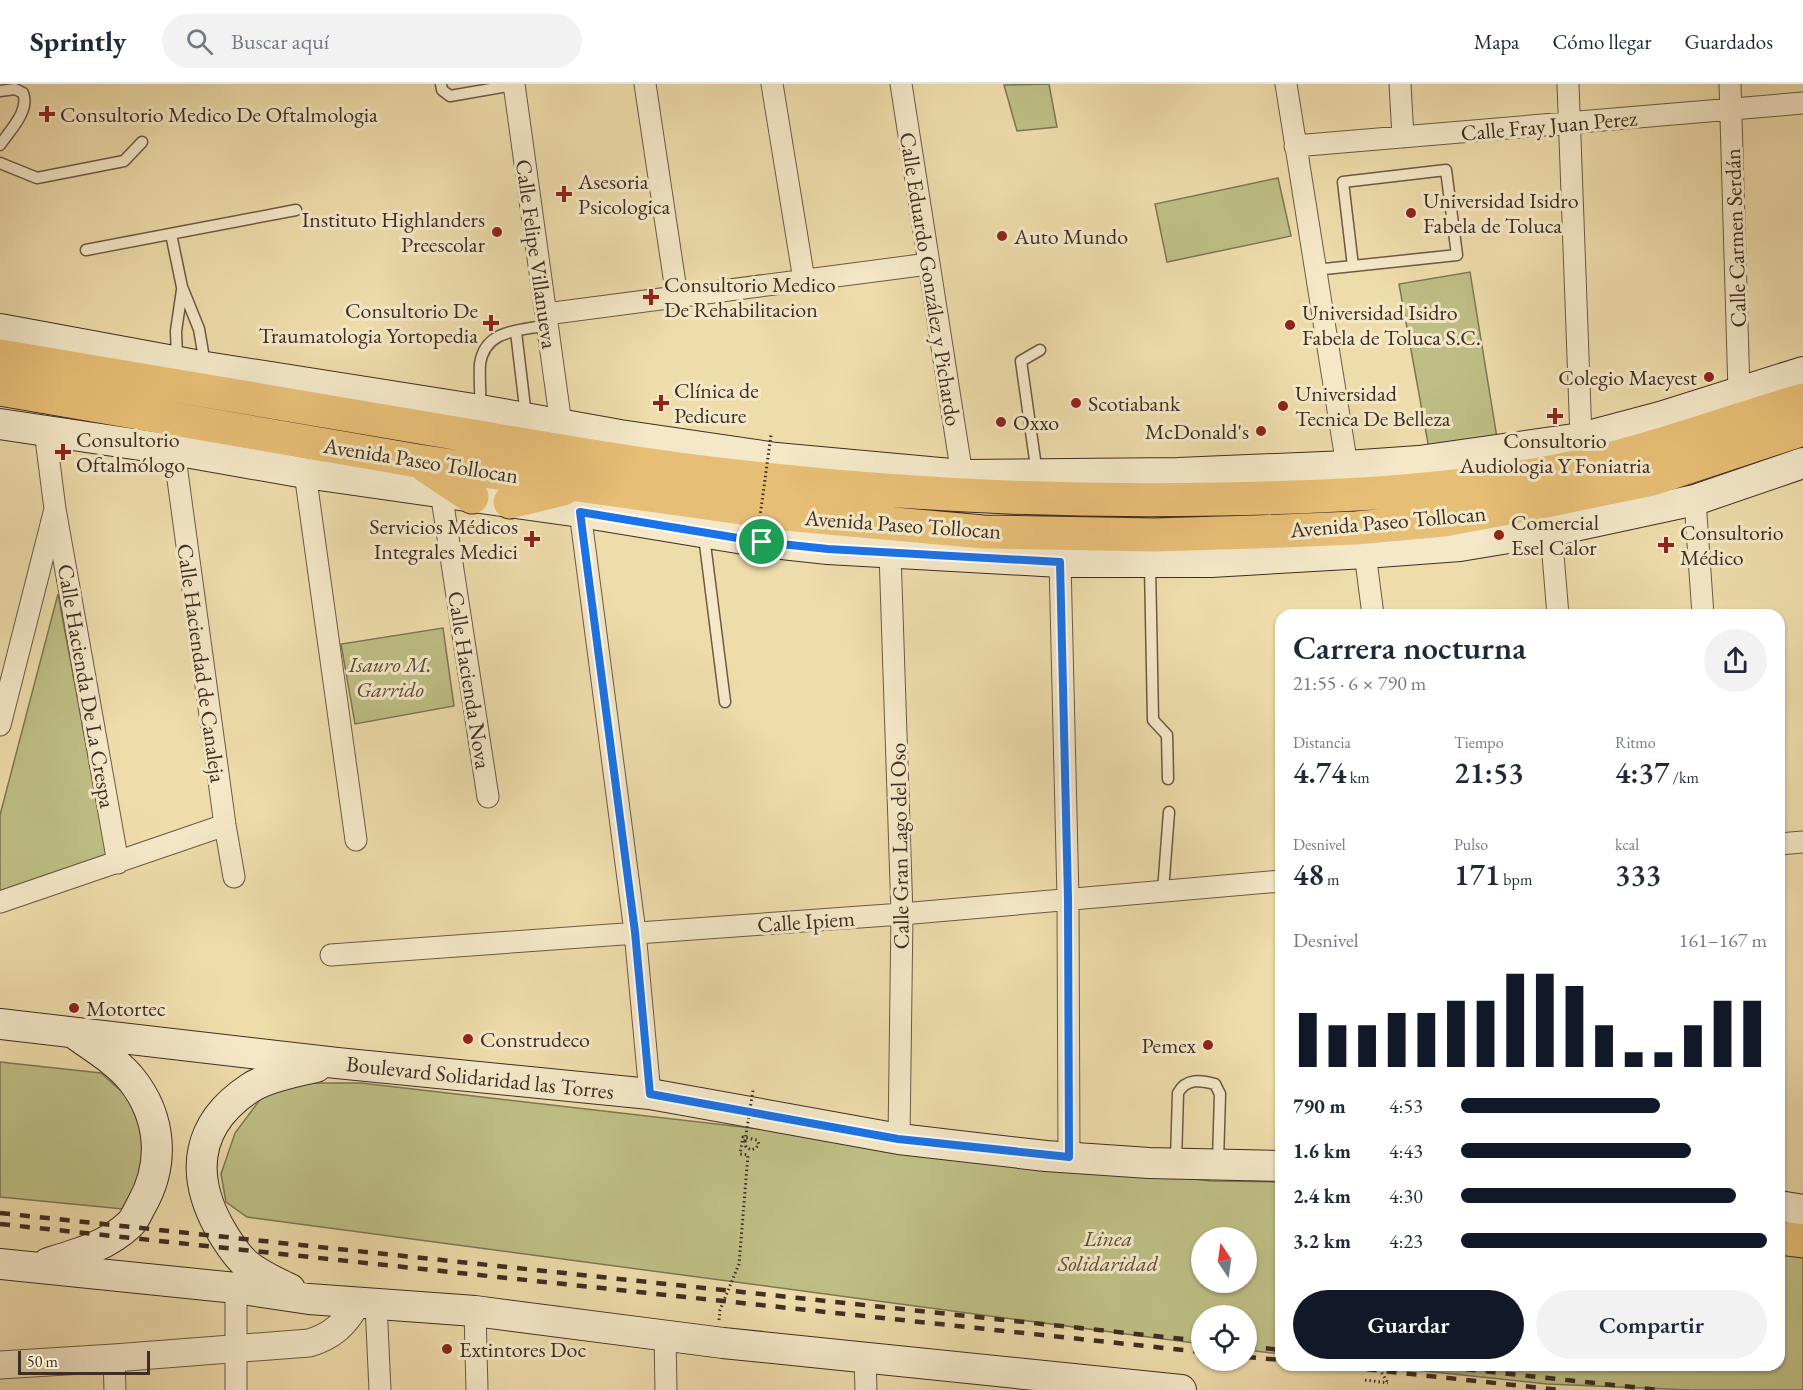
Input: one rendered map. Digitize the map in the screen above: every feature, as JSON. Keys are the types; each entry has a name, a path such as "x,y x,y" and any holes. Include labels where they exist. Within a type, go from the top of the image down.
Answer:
{"highway":[{"name":"Avenida Paseo Tollocan","path":"0,356 675,469 806,483 988,497 1164,501 1383,493 1474,484 1560,470 1644,450 1803,400"},
{"name":"Avenida Paseo Tollocan","path":"0,389 418,461 579,499 785,514 983,532 1154,534 1356,528 1444,520 1652,479 1803,429"},
{"path":"453,432 521,418"},
{"path":"620,435 675,469"},
{"path":"418,461 456,495"},
{"path":"510,502 579,499"},
{"path":"1785,1239 1803,1241"}],"main road":[{"path":"0,313 56,339"},
{"path":"0,329 206,367 480,410 620,435 776,458 962,474 1178,473 1419,461 1581,438 1660,417 1803,372"},
{"name":"Avenida Paseo Tollocan","path":"0,424 174,450 305,473 510,502"},
{"name":"Avenida Paseo Tollocan","path":"579,499 704,533 806,547 1060,562 1211,562 1460,546 1551,531 1695,500 1803,463"},
{"name":"Boulevard Solidaridad las Torres","path":"0,1024 337,1063 650,1094 898,1139 1069,1157 1176,1164 1275,1166"},
{"path":"34,1267 100,1246 132,1222 151,1186 157,1158 158,1146 152,1118 145,1101 132,1081 122,1069 73,1032"},
{"path":"309,1299 263,1276 237,1255 212,1212 202,1183 201,1161 203,1146 220,1113 252,1086 304,1069 337,1063"},
{"path":"1785,1207 1803,1210"},
{"path":"0,1264 236,1288 309,1299 475,1311 1064,1384 1181,1390"}],"street":[{"name":"Calle Felipe Villanueva","path":"514,84 561,424"},
{"path":"645,84 677,297"},
{"path":"772,84 804,280"},
{"name":"Calle Eduardo González y Pichardo","path":"901,84 962,474"},
{"path":"1286,84 1347,466"},
{"path":"1400,84 1403,137"},
{"path":"1568,84 1581,438"},
{"name":"Calle Carmen Serdán","path":"1730,84 1739,392"},
{"name":"Calle Fray Juan Perez","path":"1295,146 1803,103"},
{"path":"547,320 677,297 928,264"},
{"name":"Calle Hacienda De La Crespa","path":"45,431 55,508 118,863"},
{"name":"Calle Haciendad de Canaleja","path":"174,450 234,877"},
{"path":"305,473 356,840"},
{"name":"Calle Hacienda Nova","path":"456,495 488,797"},
{"path":"579,499 635,932 650,1094"},
{"path":"1695,500 1703,609"},
{"path":"0,725 55,508"},
{"path":"1551,531 1558,609"},
{"name":"Calle Gran Lago del Oso","path":"890,553 902,914 898,1139"},
{"path":"1365,553 1372,609"},
{"path":"1060,562 1068,898 1069,1157"},
{"path":"0,902 225,825"},
{"path":"1785,844 1803,842"},
{"name":"Calle Ipiem","path":"331,955 902,914 1275,882"},
{"path":"236,1288 236,1390"},
{"path":"0,1365 309,1342 323,1339 367,1304"},
{"path":"367,1304 380,1390"},
{"path":"475,1311 477,1390"},
{"path":"665,1335 666,1390"},
{"path":"114,1358 115,1390"},
{"path":"865,1358 866,1390"}],"lane":[{"path":"441,84 442,90 450,96 514,84"},
{"path":"0,91 15,89 23,93 26,100 25,108 0,145"},
{"path":"0,163 37,178 124,161 142,142"},
{"path":"1315,270 1353,266 1457,255 1446,170 1343,182 1353,266"},
{"path":"86,250 296,210"},
{"path":"171,234 182,287 199,329 206,367"},
{"path":"177,362 176,331 182,287"},
{"path":"480,410 480,365 486,346 498,335 516,332 547,320"},
{"path":"516,332 521,418"},
{"path":"1037,474 1021,361 1040,350"},
{"path":"704,533 725,702"},
{"path":"1150,562 1153,720 1167,735 1168,779"},
{"path":"1163,891 1169,812"},
{"path":"1176,1164 1178,1093 1183,1085 1205,1081 1215,1084 1220,1094 1218,1165"}],"path":[{"path":"755,552 771,435"},
{"path":"720,1310 739,1264 748,1155 740,1154 743,1137 757,1140 759,1144 751,1150 746,1147 745,1141 753,1090"},
{"path":"1365,1380 1389,1383 1381,1371"}],"green space":[{"path":"1049,84 1057,127 1017,131 1004,85"},
{"path":"1278,178 1291,236 1167,262 1155,204"},
{"path":"1470,272 1497,438 1429,449 1399,284"},
{"path":"58,594 108,863 0,898 0,815"},
{"name":"Isauro M. Garrido","path":"443,628 454,706 355,724 341,644"},
{"path":"0,1062 101,1073 130,1099 143,1124 142,1180 123,1209 0,1197"},
{"name":"Linea Solidaridad","path":"310,1083 361,1083 1211,1181 1275,1182 1275,1353 1257,1351 1257,1305 1191,1305 1191,1343 247,1217 226,1202 221,1174 235,1133 265,1093"},
{"path":"1785,1251 1803,1253 1803,1390 1691,1390 1547,1384 1425,1371 1785,1371"}],"railway":[{"path":"0,1213 1191,1340"},
{"path":"0,1224 1191,1351"},
{"path":"1257,1347 1275,1349"},
{"path":"1257,1358 1275,1359"},
{"path":"1383,1371 1560,1390"},
{"path":"1482,1371 1660,1390"}],"place":[{"name":"Consultorio Medico De Oftalmologia","path":"47,114"},
{"name":"Asesoria Psicologica","path":"564,194"},
{"name":"Universidad Isidro Fabela de Toluca","path":"1411,213"},
{"name":"Instituto Highlanders Preescolar","path":"497,232"},
{"name":"Auto Mundo","path":"1002,236"},
{"name":"Consultorio Medico De Rehabilitacion","path":"651,297"},
{"name":"Consultorio De Traumatologia Yortopedia","path":"491,323"},
{"name":"Universidad Isidro Fabela de Toluca S.C.","path":"1290,325"},
{"name":"Colegio Maeyest","path":"1709,377"},
{"name":"Clínica de Pedicure","path":"661,403"},
{"name":"Scotiabank","path":"1076,403"},
{"name":"Universidad Tecnica De Belleza","path":"1283,406"},
{"name":"Consultorio Audiologia Y Foniatria","path":"1555,416"},
{"name":"Oxxo","path":"1001,422"},
{"name":"McDonald's","path":"1261,431"},
{"name":"Consultorio Oftalmólogo","path":"63,452"},
{"name":"Comercial Esel Calor","path":"1499,535"},
{"name":"Servicios Médicos Integrales Medici","path":"532,539"},
{"name":"Consultorio Médico","path":"1666,545"},
{"name":"Motortec","path":"74,1008"},
{"name":"Construdeco","path":"468,1039"},
{"name":"Pemex","path":"1208,1045"},
{"name":"Extintores Doc","path":"447,1349"}],"route":[{"path":"580,512 762,542 828,549 1060,562 1068,898 1069,1157 898,1139 650,1094 635,932 580,512"}]}
